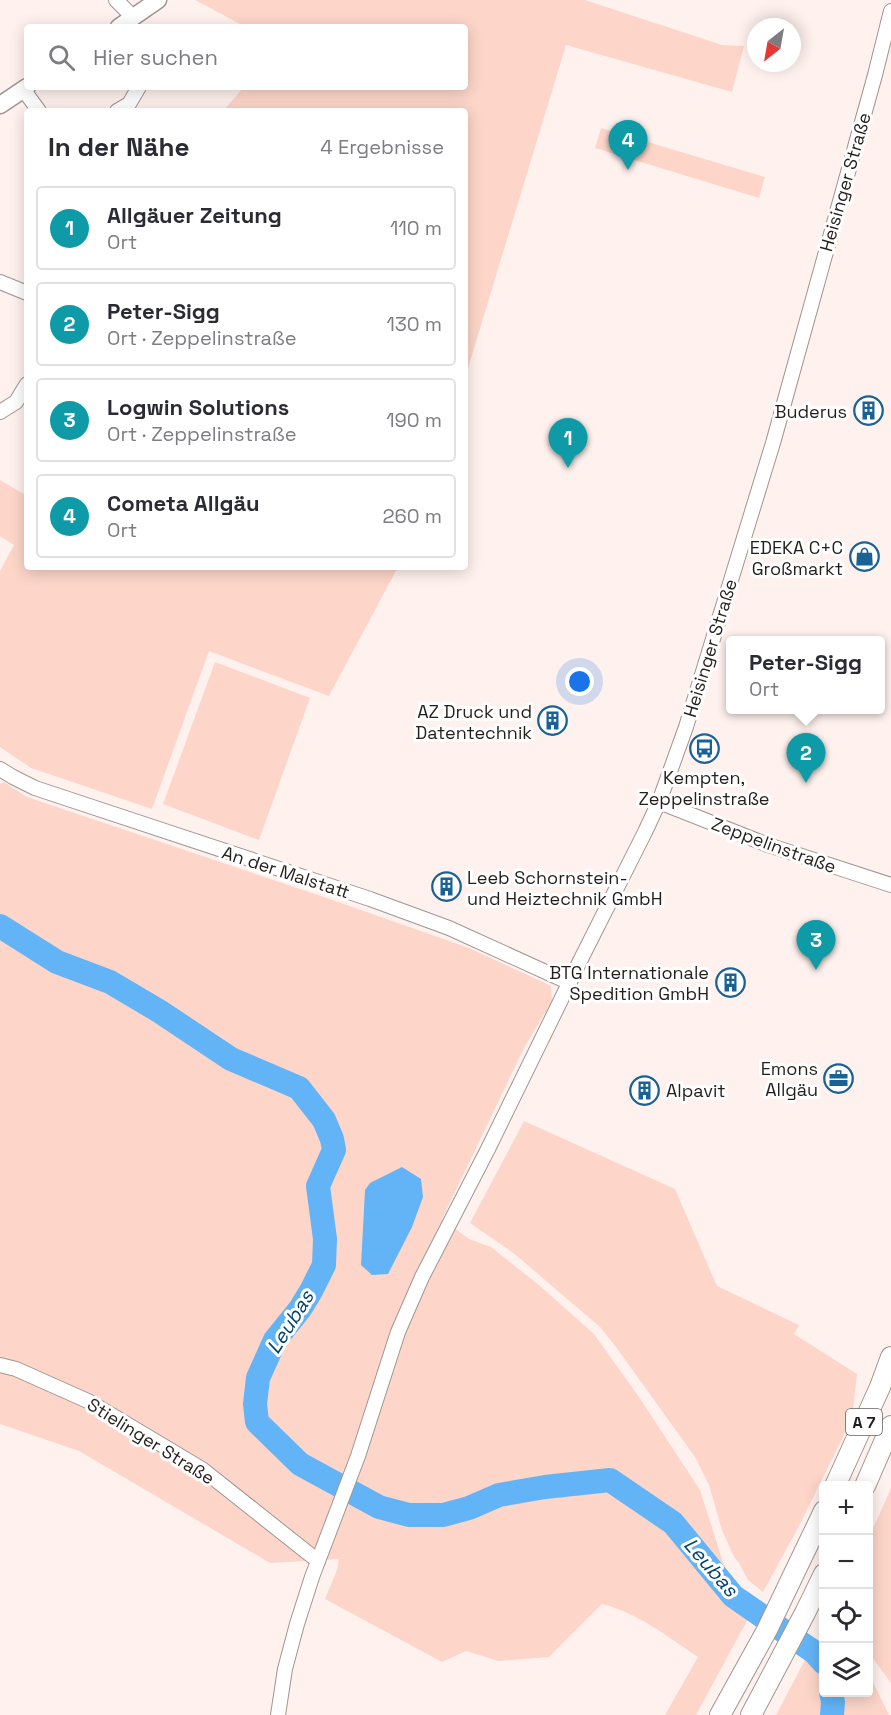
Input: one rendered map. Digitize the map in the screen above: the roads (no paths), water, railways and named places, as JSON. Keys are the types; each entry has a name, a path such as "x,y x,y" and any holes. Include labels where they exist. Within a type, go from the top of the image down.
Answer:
{"highway":[{"name":"A 7","path":"837,1481 880,1387 891,1357"},
{"name":"A 7","path":"867,1481 891,1426"},
{"path":"720,1715 767,1630 819,1522"},
{"path":"753,1710 819,1584"}],"main road":[{"path":"123,24 158,0"},
{"path":"0,105 24,89"}],"street":[{"path":"116,0 133,17"},
{"name":"Heisinger Straße","path":"278,1715 285,1669 297,1624 358,1456 398,1332 422,1277 632,860 659,802 686,727 773,442 891,11"},
{"path":"26,90 37,108"},
{"path":"122,108 129,104 137,90"},
{"path":"0,282 24,292"},
{"path":"1,414 16,402 24,389"},
{"name":"An der Malstatt","path":"0,769 35,788 370,899 449,928 567,988"},
{"name":"Zeppelinstraße","path":"659,802 768,845 891,885"},
{"name":"Stielinger Straße","path":"0,1365 16,1369 90,1402 202,1469 318,1561"}],"water":[{"path":"402,1167 421,1179 423,1197 412,1227 388,1274 372,1275 361,1265 365,1190 370,1183"}],"waterway":[{"name":"Leubas","path":"0,926 57,962 110,982 159,1011 231,1059 299,1088 324,1120 334,1150 318,1186 325,1239 324,1265 300,1309 275,1340 258,1378 255,1404 257,1422 300,1464 379,1507 409,1515 443,1515 469,1508 499,1495 610,1480 673,1523 733,1596 819,1658"},
{"name":"Leubas","path":"832,1697 832,1715"}],"place":[{"name":"Cometa Allgäu","path":"628,170"},
{"name":"Buderus","path":"868,411"},
{"name":"Allgäuer Zeitung","path":"568,468"},
{"name":"EDEKA C+C Großmarkt","path":"864,557"},
{"name":"AZ Druck und Datentechnik","path":"553,721"},
{"name":"Kempten, Zeppelinstraße","path":"704,748"},
{"name":"Peter-Sigg","path":"806,783"},
{"name":"Leeb Schornstein- und Heiztechnik GmbH","path":"446,887"},
{"name":"Logwin Solutions","path":"816,970"},
{"name":"BTG Internationale Spedition GmbH","path":"730,982"},
{"name":"Emons Allgäu","path":"839,1078"},
{"name":"Alpavit","path":"645,1090"}]}
